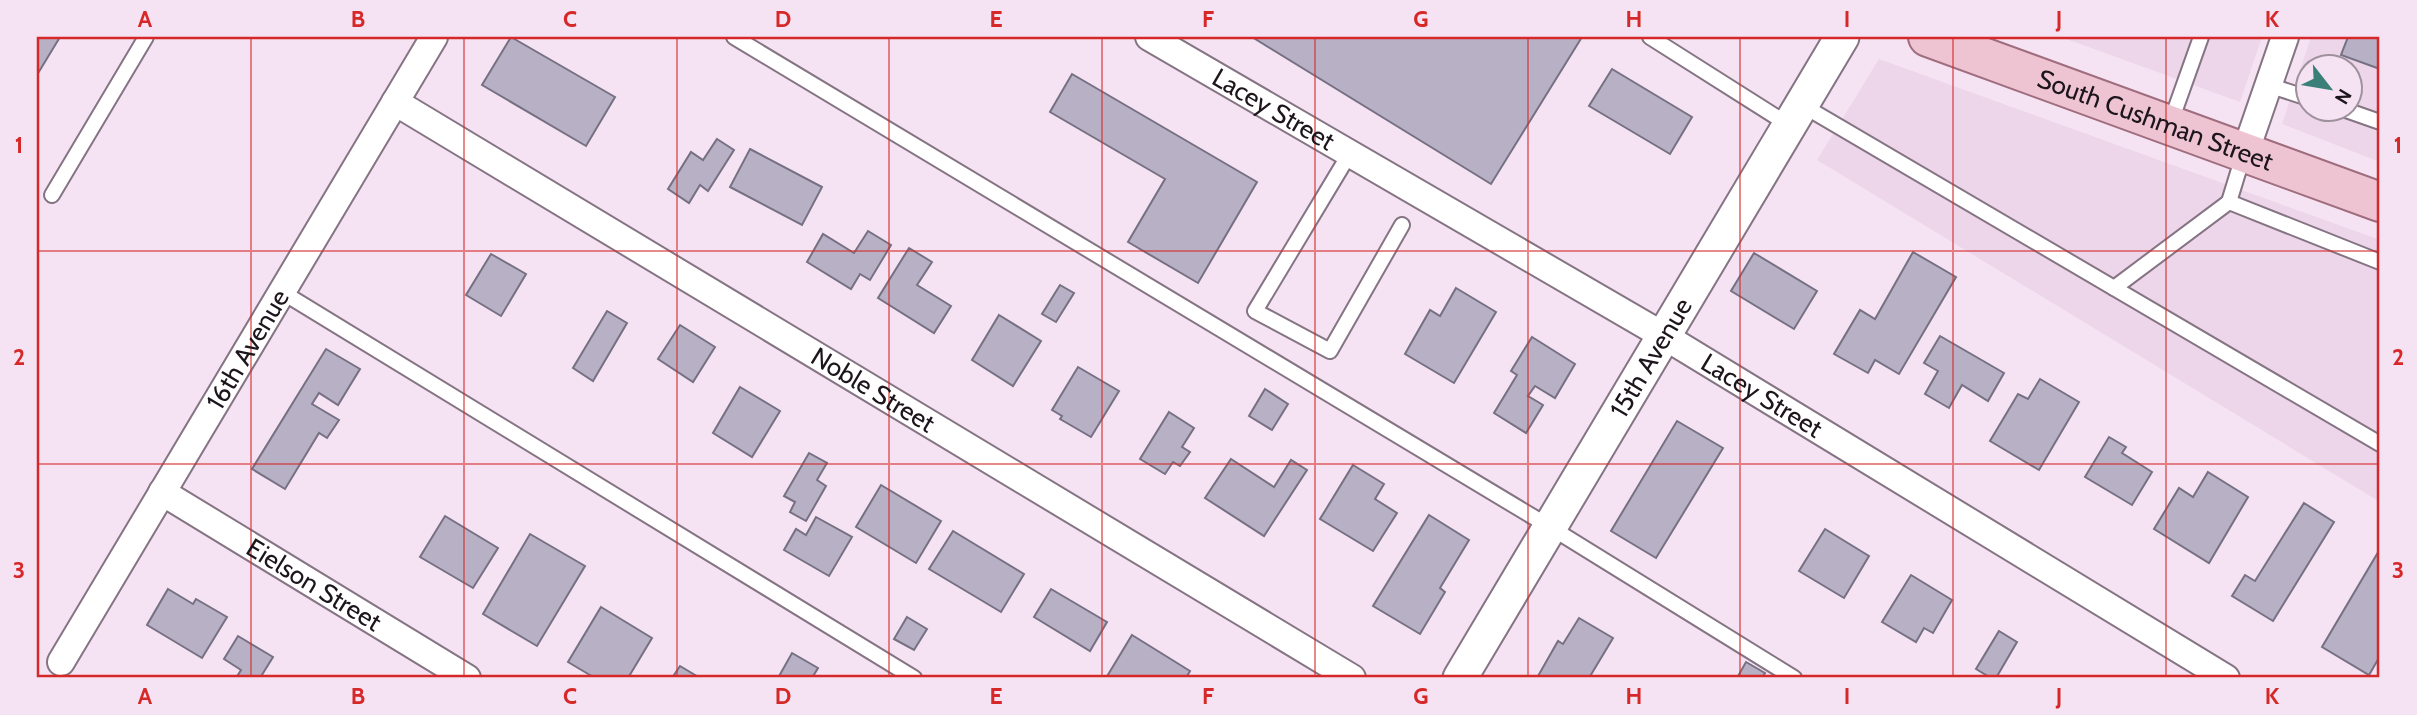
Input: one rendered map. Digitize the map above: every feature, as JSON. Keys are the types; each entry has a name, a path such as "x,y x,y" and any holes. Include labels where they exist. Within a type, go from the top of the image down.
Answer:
{"main road":[{"name":"South Cushman Street","path":"1928,37 2380,202"}],"street":[{"name":"16th Avenue","path":"61,662 434,37"},
{"name":"Lacey Street","path":"1149,37 1664,336 2226,678"},
{"name":"15th Avenue","path":"1460,678 1842,37"},
{"path":"2245,153 2285,37"},
{"name":"Noble Street","path":"395,102 1352,678"},
{"name":"Eielson Street","path":"162,492 467,678"}],"lane":[{"path":"52,195 146,37"},
{"path":"734,37 1550,527 1794,678"},
{"path":"1650,37 2114,288 2380,444"},
{"path":"2169,125 2201,37"},
{"path":"2268,85 2294,93"},
{"path":"1350,153 1255,311 1330,351 1402,225"},
{"path":"2114,288 2229,202 2245,153"},
{"path":"2229,202 2380,262"},
{"path":"282,292 914,678"}],"shaded area":[{"path":"2061,37 2262,37 2240,102"},
{"path":"2311,37 2380,37 2380,162 2282,124 2294,88 2294,122 2364,122 2364,52 2306,52"},
{"path":"1879,59 2380,240 2380,502 1817,160"}],"building":[{"path":"37,37 60,37 37,75"},
{"path":"511,37 615,97 586,146 482,85"},
{"path":"1252,37 1582,37 1491,184"},
{"path":"2348,37 2380,37 2380,69 2364,63 2364,52 2342,52"},
{"path":"1612,69 1692,117 1670,154 1589,106"},
{"path":"1072,74 1257,182 1198,283 1128,242 1165,179 1050,112"},
{"path":"717,139 734,150 708,191 700,185 689,203 668,189 691,152 703,160"},
{"path":"750,149 822,187 802,225 730,187"},
{"path":"868,231 891,245 870,280 860,274 851,289 807,262 823,234 854,253"},
{"path":"909,248 932,262 917,285 951,306 934,333 878,298"},
{"path":"1913,252 1956,277 1899,374 1875,360 1868,373 1834,354 1860,310 1875,319"},
{"path":"1754,253 1817,291 1794,329 1731,291"},
{"path":"491,254 526,274 501,316 466,295"},
{"path":"1060,285 1074,293 1056,322 1042,314"},
{"path":"1456,288 1496,312 1454,383 1405,354 1430,310 1440,316"},
{"path":"607,311 627,323 593,381 573,368"},
{"path":"999,315 1041,341 1013,386 972,360"},
{"path":"680,325 715,347 693,382 658,359"},
{"path":"1940,336 2004,373 1988,401 1962,385 1949,408 1925,394 1938,371 1924,363"},
{"path":"1532,337 1575,364 1555,398 1535,386 1528,396 1543,405 1526,433 1494,413 1517,375 1511,371"},
{"path":"326,349 360,369 338,405 319,393 312,404 339,420 327,438 319,433 285,489 252,469"},
{"path":"1078,367 1119,391 1091,437 1060,419 1062,416 1052,410"},
{"path":"2040,379 2079,402 2039,470 1990,441 2018,394 2028,399"},
{"path":"740,387 780,411 752,457 713,433"},
{"path":"1265,389 1288,404 1272,430 1249,416"},
{"path":"1169,412 1194,428 1182,447 1190,452 1180,466 1173,462 1165,474 1140,459"},
{"path":"1677,421 1723,448 1656,558 1611,531"},
{"path":"2109,437 2126,447 2122,453 2152,472 2132,505 2085,477"},
{"path":"809,453 827,463 817,480 826,486 806,521 790,512 795,502 784,496"},
{"path":"1231,459 1274,487 1291,460 1307,470 1264,536 1205,498"},
{"path":"1353,465 1384,484 1375,499 1397,513 1373,551 1320,519"},
{"path":"2208,472 2248,497 2209,563 2154,529 2179,488 2193,497"},
{"path":"881,485 941,521 916,563 856,527"},
{"path":"2304,503 2334,522 2273,621 2232,596 2245,575 2255,581"},
{"path":"1429,515 1469,540 1440,588 1445,592 1420,634 1373,606"},
{"path":"445,516 498,548 473,588 420,557"},
{"path":"816,517 852,537 829,576 784,550 796,529 806,535"},
{"path":"1825,529 1869,556 1844,598 1799,571"},
{"path":"953,531 1024,574 1001,612 929,569"},
{"path":"530,534 585,566 537,646 483,614"},
{"path":"2380,549 2380,656 2369,675 2322,647"},
{"path":"1911,575 1952,600 1933,633 1924,628 1916,642 1882,622"},
{"path":"168,589 193,604 196,599 227,617 202,658 147,625"},
{"path":"1051,589 1107,622 1090,651 1034,617"},
{"path":"601,607 652,638 628,678 595,678 568,662"},
{"path":"907,617 927,629 914,650 894,639"},
{"path":"1579,618 1613,638 1589,678 1538,676 1558,641 1563,644"},
{"path":"1999,631 2017,642 1996,678 1991,678 1976,669"},
{"path":"1132,635 1190,671 1186,678 1106,678"},
{"path":"238,636 273,657 260,678 236,678 241,670 224,659"},
{"path":"792,653 818,668 812,678 778,678"},
{"path":"1746,662 1765,673 1762,678 1737,678"},
{"path":"680,666 700,678 672,678"}]}
